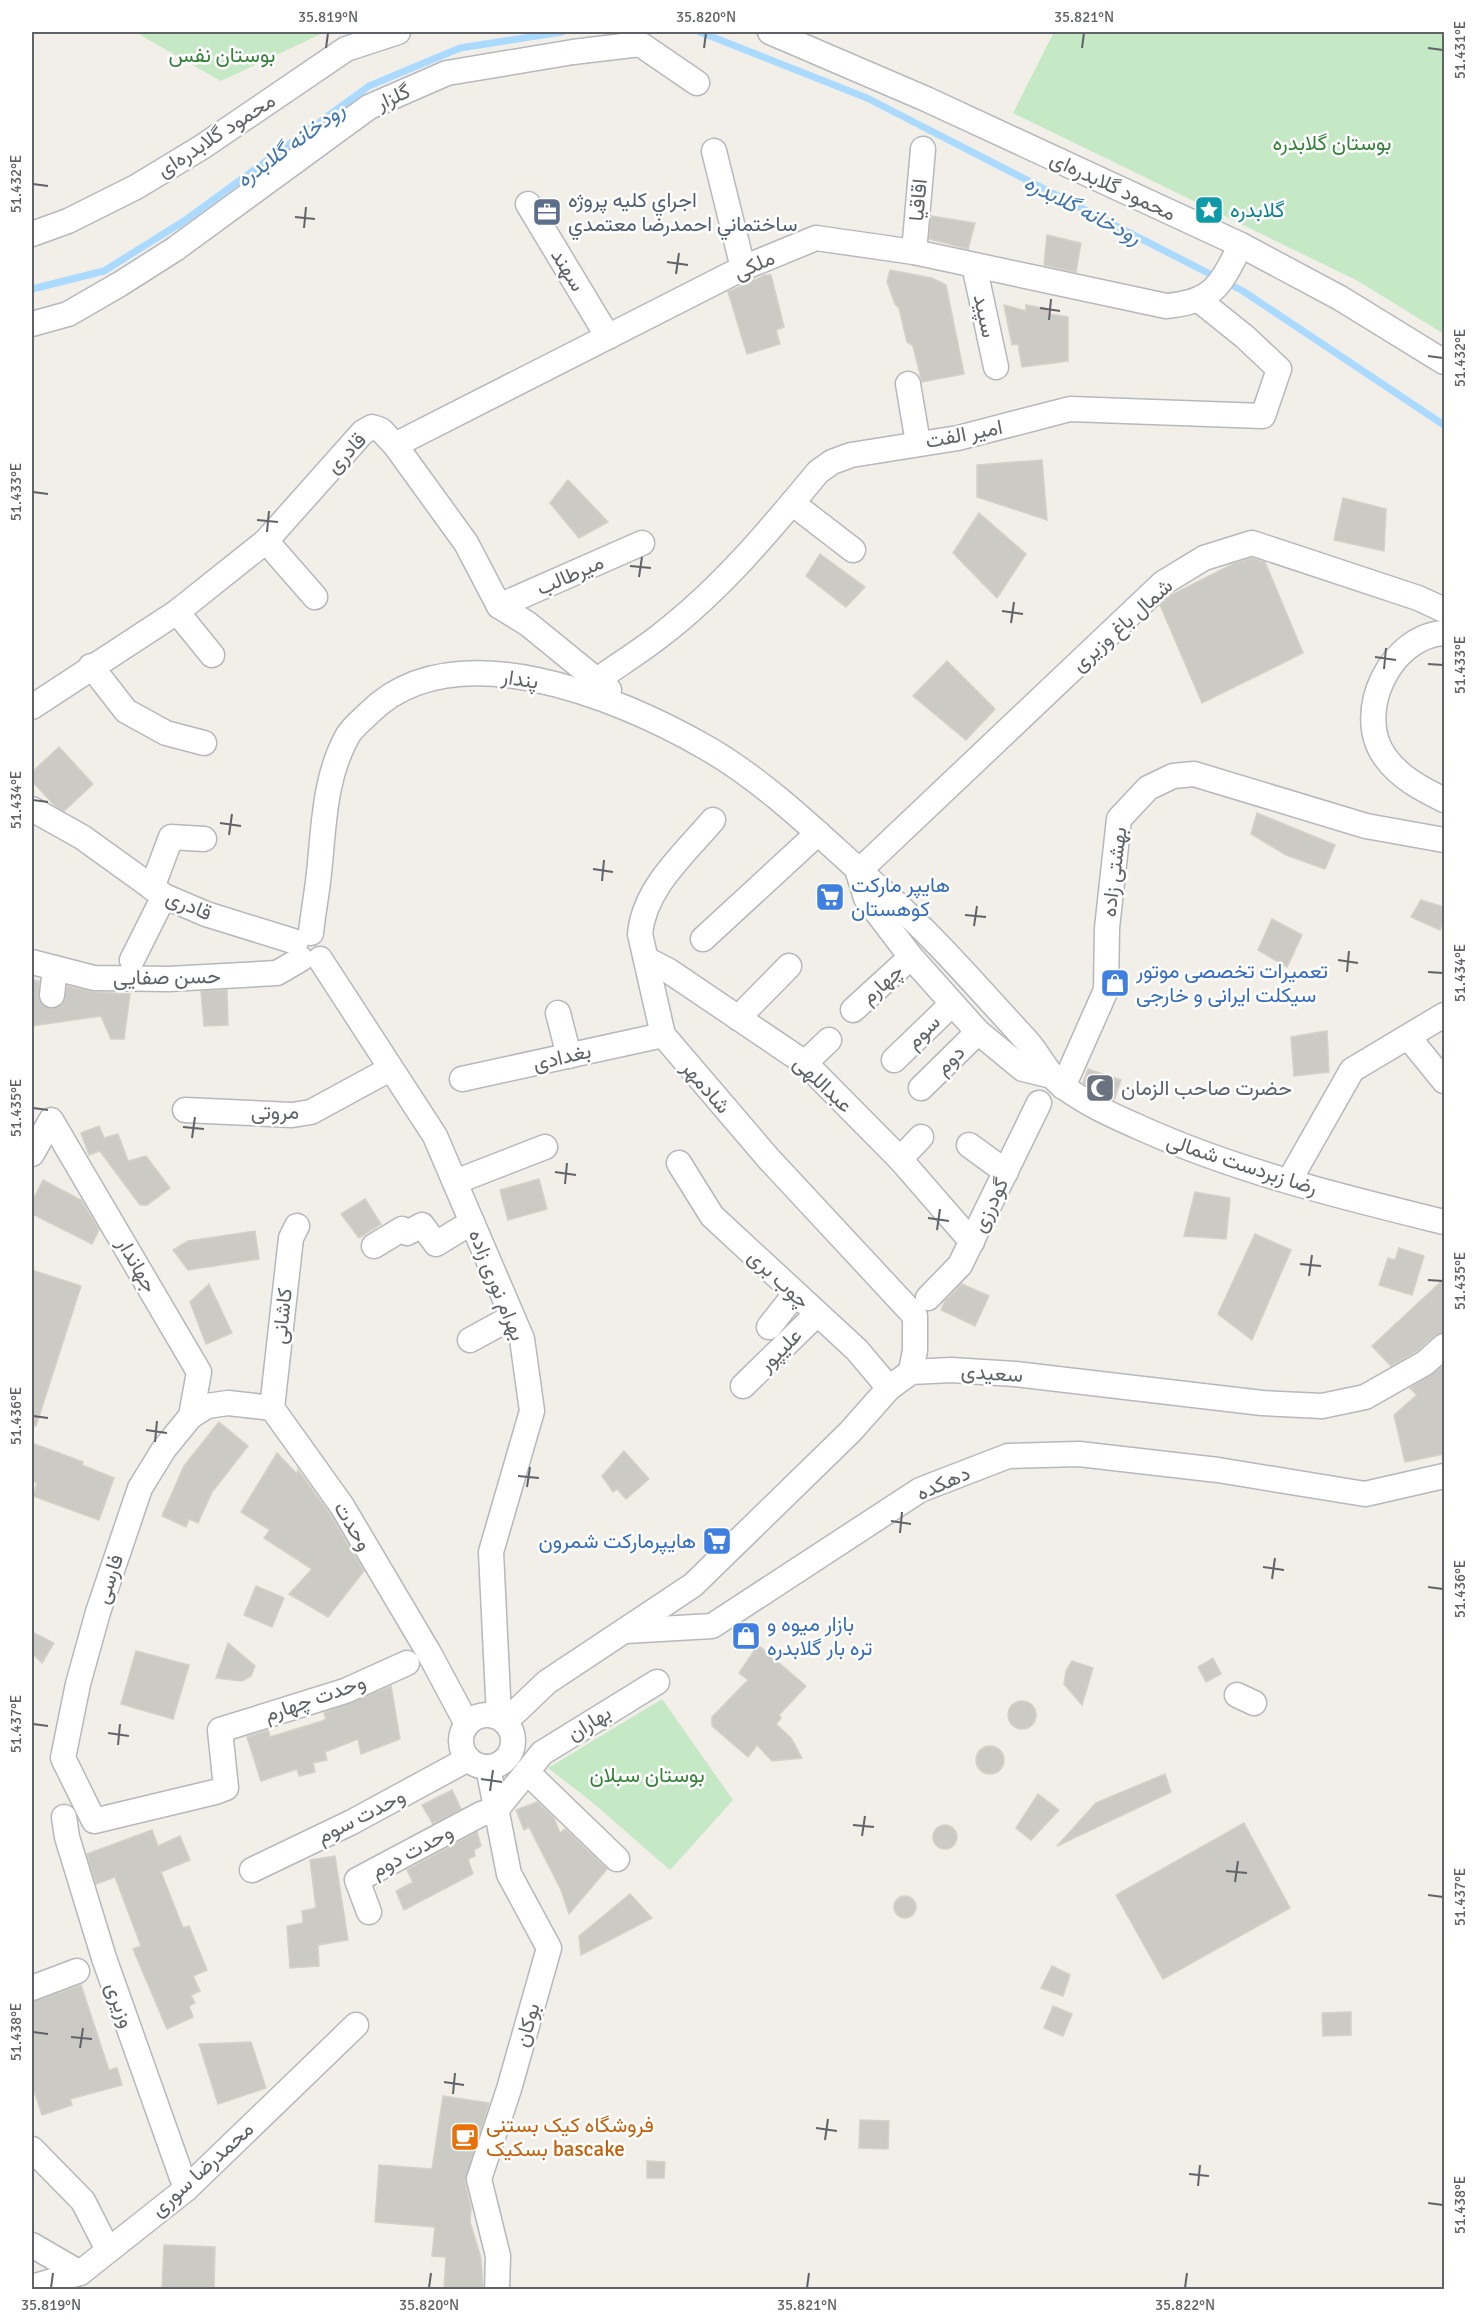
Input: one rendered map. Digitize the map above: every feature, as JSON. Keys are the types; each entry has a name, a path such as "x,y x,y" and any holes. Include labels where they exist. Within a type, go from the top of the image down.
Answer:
{"street":[{"name":"محمود گلابدره‌ای","path":"32,234 68,221 136,187 202,147 346,50 398,32"},
{"name":"محمود گلابدره‌ای","path":"770,32 937,104 1240,245 1340,298 1444,362"},
{"name":"گلزار","path":"32,324 68,314 120,284 175,249 369,107 447,73 573,52 640,44 697,83"},
{"name":"اقاقیا","path":"914,252 923,149"},
{"path":"714,151 743,268"},
{"name":"سهند","path":"528,204 608,337"},
{"name":"ملکی","path":"395,445 743,268 816,238 914,252 1166,306 1192,304 1206,296"},
{"path":"1206,296 1229,268 1240,245"},
{"name":"سپید","path":"974,265 996,367"},
{"name":"امیر الفت","path":"597,680 662,634 698,603 738,565 818,472 832,462 851,455 958,438 1070,409 1263,416 1279,369 1206,296"},
{"path":"908,384 918,443"},
{"name":"قادری","path":"32,707 91,666 177,612 266,541 363,432 372,428 381,430 395,445 466,543 499,606"},
{"path":"792,503 853,550"},
{"path":"266,541 315,597"},
{"name":"میرطالب","path":"499,606 642,543"},
{"name":"شمال باغ وزیری","path":"858,872 1163,584 1204,558 1252,543 1418,598 1444,610"},
{"path":"499,606 528,624 644,718"},
{"path":"177,612 212,655"},
{"path":"1444,633 1434,633 1408,646 1388,666 1376,696 1374,727 1384,756 1408,781 1444,800"},
{"path":"91,666 126,711 166,734 204,743"},
{"name":"پندار","path":"307,948 319,871 321,836 333,768 350,732 376,706 394,693 422,679 450,674 502,675 594,696 706,747 764,787 880,889 1031,1045 1057,1081"},
{"name":"بهشتی زاده","path":"1057,1081 1106,990 1107,927 1119,819 1148,788 1173,776 1194,774 1366,826 1444,840"},
{"name":"قادری","path":"32,809 82,837 158,892 206,914 307,948"},
{"name":"شادمهر","path":"713,820 645,906 640,934 663,1035 768,1158 921,1307"},
{"path":"703,939 818,833"},
{"path":"132,960 158,892 171,837 204,838"},
{"path":"858,872 866,898 911,957 978,1032 1023,1069 1057,1081"},
{"name":"حسن صفایی","path":"32,962 94,978 169,979 277,973 307,948"},
{"name":"بهرام نوری زاده","path":"307,948 435,1136 522,1339 532,1411 491,1552 502,1720"},
{"name":"چهارم","path":"853,1010 911,957"},
{"name":"عبداللهی","path":"646,959 669,971 805,1064 900,1159 972,1242"},
{"path":"738,1018 789,966"},
{"path":"52,995 55,968"},
{"name":"سوم","path":"894,1060 952,1004"},
{"path":"558,1013 569,1056"},
{"path":"1289,1182 1352,1070 1444,1015"},
{"name":"دوم","path":"921,1088 978,1032"},
{"name":"بغدادی","path":"462,1079 663,1035"},
{"path":"1409,1038 1444,1081"},
{"path":"805,1064 829,1040"},
{"name":"مروتی","path":"185,1110 292,1115 310,1112 390,1069"},
{"name":"رضا زبردست شمالی","path":"1057,1081 1095,1107 1189,1150 1289,1182 1444,1222"},
{"name":"گودرزی","path":"921,1307 960,1264 1039,1103"},
{"name":"جهاندار","path":"32,1154 51,1120 199,1372 191,1416"},
{"path":"900,1159 921,1137"},
{"path":"969,1145 1006,1172"},
{"path":"455,1182 545,1147"},
{"name":"چوب بری","path":"679,1163 712,1216 857,1350 889,1388"},
{"path":"374,1246 402,1229 407,1233 422,1225 436,1245 472,1222"},
{"name":"کاشانی","path":"272,1408 291,1238 297,1226"},
{"path":"769,1327 795,1294"},
{"path":"502,1720 547,1682 693,1585 850,1432 889,1388 911,1371 921,1307"},
{"name":"علیپور","path":"744,1386 817,1314"},
{"path":"470,1340 512,1317"},
{"name":"سعیدی","path":"911,1371 951,1370 1015,1374 1262,1403 1322,1406 1365,1397 1425,1364 1444,1346"},
{"path":"191,1416 207,1406 228,1403 272,1408"},
{"name":"وحدت","path":"272,1408 342,1506 429,1653 467,1724"},
{"name":"فارسی","path":"191,1416 164,1449 140,1488 98,1612 78,1684 63,1758 94,1821 112,1819 226,1788 220,1730"},
{"name":"دهکده","path":"622,1631 712,1626 921,1490 1008,1456 1091,1455 1218,1470 1365,1494 1444,1476"},
{"name":"وحدت چهارم","path":"220,1730 345,1691 407,1663"},
{"name":"بهاران","path":"497,1809 542,1753 657,1682"},
{"path":"482,1715 502,1720 512,1734 512,1749 502,1762 478,1763 462,1746 461,1738 467,1724 482,1715"},
{"name":"بوکان","path":"478,1763 497,1809 509,1874 549,1948 508,2090 479,2179 498,2256 497,2289"},
{"name":"وحدت سوم","path":"252,1870 478,1763"},
{"path":"527,1772 617,1859"},
{"name":"وحدت دوم","path":"369,1912 357,1880 481,1814 497,1809"},
{"name":"وزیری","path":"64,1817 67,1837 104,1958 186,2189"},
{"path":"32,1988 77,1971"},
{"name":"محمدرضا سوری","path":"32,2287 80,2273 186,2189 356,2025"},
{"path":"32,2149 83,2201 108,2250"},
{"path":"32,2245 80,2273"}],"green space":[{"name":"بوستان نفس","path":"135,32 325,32 221,81"},
{"name":"بوستان گلابدره","path":"1054,32 1444,32 1444,334 1358,281 1013,113"},
{"name":"بوستان سبلان","path":"662,1699 733,1800 670,1870 592,1802 548,1768"}],"building":[{"path":"931,216 975,223 968,249 929,239"},
{"path":"1047,235 1081,243 1076,272 1044,265"},
{"path":"890,270 932,278 946,285 964,374 922,382 913,346 907,342 899,308 895,304 887,282"},
{"path":"765,275 771,275 784,327 776,330 780,344 747,354 728,292"},
{"path":"1004,305 1026,311 1026,305 1048,309 1049,314 1068,317 1068,361 1022,367 1018,344 1012,345"},
{"path":"1042,460 1047,520 977,497 977,465"},
{"path":"568,480 608,522 579,538 550,503"},
{"path":"1343,498 1386,509 1384,551 1334,540"},
{"path":"979,513 1026,554 997,598 953,553"},
{"path":"820,554 865,587 846,607 806,576"},
{"path":"1252,558 1265,562 1303,653 1202,703 1160,605 1171,595 1233,564"},
{"path":"947,661 995,709 966,740 913,696"},
{"path":"59,747 93,784 64,811 54,805 32,781 32,772"},
{"path":"1257,813 1335,845 1325,869 1286,855 1251,834"},
{"path":"1421,900 1444,907 1444,921 1440,930 1411,917"},
{"path":"1272,919 1302,935 1287,967 1258,950"},
{"path":"32,980 39,981 39,1000 50,1009 63,1004 67,986 94,992 130,994 124,1039 111,1039 101,1016 32,1026"},
{"path":"227,990 228,1025 204,1026 201,991"},
{"path":"1327,1031 1329,1072 1294,1076 1291,1037"},
{"name":"حضرت صاحب الزمان","path":"1088,1069 1121,1080 1114,1100 1083,1083"},
{"path":"99,1126 104,1138 118,1134 128,1161 146,1156 170,1188 147,1205 140,1205 100,1151 89,1155 81,1133"},
{"path":"539,1179 547,1209 508,1220 500,1190"},
{"path":"43,1180 81,1200 99,1230 92,1244 32,1214 32,1202"},
{"path":"1195,1192 1230,1198 1226,1239 1184,1236"},
{"path":"365,1199 381,1224 359,1238 341,1214"},
{"path":"255,1231 259,1259 188,1270 173,1250 188,1241"},
{"path":"1255,1234 1291,1250 1252,1340 1218,1314"},
{"path":"1399,1248 1424,1256 1412,1295 1379,1285 1388,1258 1395,1260"},
{"path":"32,1270 81,1286 36,1426 32,1425"},
{"path":"1444,1279 1444,1332 1435,1335 1417,1351 1391,1366 1372,1346"},
{"path":"209,1284 232,1333 206,1344 190,1302"},
{"path":"962,1284 989,1296 975,1326 941,1310 945,1301"},
{"path":"1444,1365 1444,1454 1405,1462 1394,1415 1417,1395 1410,1388"},
{"path":"219,1422 248,1446 212,1492 198,1523 189,1519 186,1527 162,1516 184,1466"},
{"path":"32,1443 83,1462 82,1465 114,1478 99,1520 33,1496 37,1483 32,1481"},
{"path":"624,1451 649,1479 626,1499 617,1489 613,1492 602,1476"},
{"path":"277,1453 297,1474 298,1470 330,1514 364,1571 328,1617 289,1594 312,1569 264,1538 270,1530 241,1512"},
{"path":"256,1586 284,1598 272,1627 244,1615"},
{"path":"32,1632 54,1643 42,1663 32,1653"},
{"path":"228,1643 255,1666 251,1676 242,1681 216,1678"},
{"path":"758,1645 806,1686 779,1715 781,1718 776,1724 791,1738 802,1758 772,1761 757,1745 748,1757 712,1726 712,1717 748,1680 739,1673"},
{"path":"136,1651 189,1665 173,1719 121,1704"},
{"path":"1213,1658 1221,1674 1206,1682 1198,1667"},
{"path":"1072,1661 1093,1668 1082,1705 1064,1684 1066,1671"},
{"path":"391,1686 400,1739 361,1754 358,1739 325,1752 327,1760 313,1763 315,1772 299,1776 297,1769 261,1781 247,1737 268,1730 270,1737 322,1721 326,1719 324,1713"},
{"path":"1022,1701 1032,1705 1036,1715 1032,1725 1022,1729 1012,1725 1008,1715 1012,1705"},
{"path":"990,1746 1000,1750 1004,1760 1000,1770 990,1774 980,1770 976,1760 980,1750"},
{"path":"1165,1774 1171,1792 1057,1846 1096,1803"},
{"path":"452,1790 461,1809 433,1824 422,1805"},
{"path":"1038,1794 1059,1810 1031,1840 1016,1828"},
{"path":"537,1802 554,1818 560,1833 565,1829 607,1869 569,1914 561,1890 529,1827 524,1830 516,1810"},
{"path":"1244,1823 1290,1908 1163,1979 1116,1895"},
{"path":"945,1825 953,1829 957,1837 953,1845 945,1849 937,1845 933,1837 937,1829"},
{"path":"152,1830 158,1846 180,1836 190,1860 161,1872 183,1928 189,1926 207,1970 193,1976 200,1991 191,1995 195,2003 189,2006 193,2017 167,2029 133,1949 141,1946 115,1877 96,1884 87,1854"},
{"path":"477,1832 481,1846 474,1850 475,1856 468,1859 473,1874 404,1910 396,1891 413,1882 407,1870"},
{"path":"335,1856 348,1940 318,1945 319,1966 290,1968 287,1926 303,1923 302,1911 316,1908 310,1860"},
{"path":"630,1894 652,1918 581,1955 579,1936"},
{"path":"905,1896 913,1899 916,1907 913,1915 905,1918 897,1915 894,1907 897,1899"},
{"path":"1052,1966 1070,1975 1063,1996 1041,1988"},
{"path":"81,1985 109,2070 117,2068 122,2085 70,2099 72,2105 42,2115 32,2085 32,2002"},
{"path":"1053,2006 1072,2014 1063,2036 1044,2028"},
{"path":"1351,2012 1351,2035 1323,2036 1322,2013"},
{"path":"251,2042 266,2088 218,2104 199,2044"},
{"path":"443,2096 489,2103 465,2182 471,2208 470,2222 481,2258 483,2289 444,2289 446,2257 432,2256 435,2227 375,2222 379,2165 432,2169"},
{"path":"860,2120 889,2121 888,2149 859,2148"},
{"path":"647,2161 665,2162 664,2178 647,2178"},
{"path":"164,2245 215,2247 214,2289 162,2289"}],"waterway":[{"name":"رودخانه گلابدره","path":"32,289 104,271 184,221 369,86 460,48 562,32"},
{"name":"رودخانه گلابدره","path":"700,32 867,98 1243,291 1444,425"}],"place":[{"name":"گلابدره","path":"1209,210"},
{"name":"اجراي كليه پروژه ساختماني احمدرضا معتمدي","path":"547,212"},
{"name":"هایپر مارکت کوهستان","path":"830,897"},
{"name":"تعمیرات تخصصی موتور سیکلت ایرانی و خارجی","path":"1115,983"},
{"name":"حضرت صاحب الزمان","path":"1100,1088"},
{"name":"هایپرمارکت شمرون","path":"717,1541"},
{"name":"بازار میوه و تره بار گلابدره","path":"746,1636"},
{"name":"فروشگاه کیک بستنی بسکیک bascake","path":"465,2137"}]}
